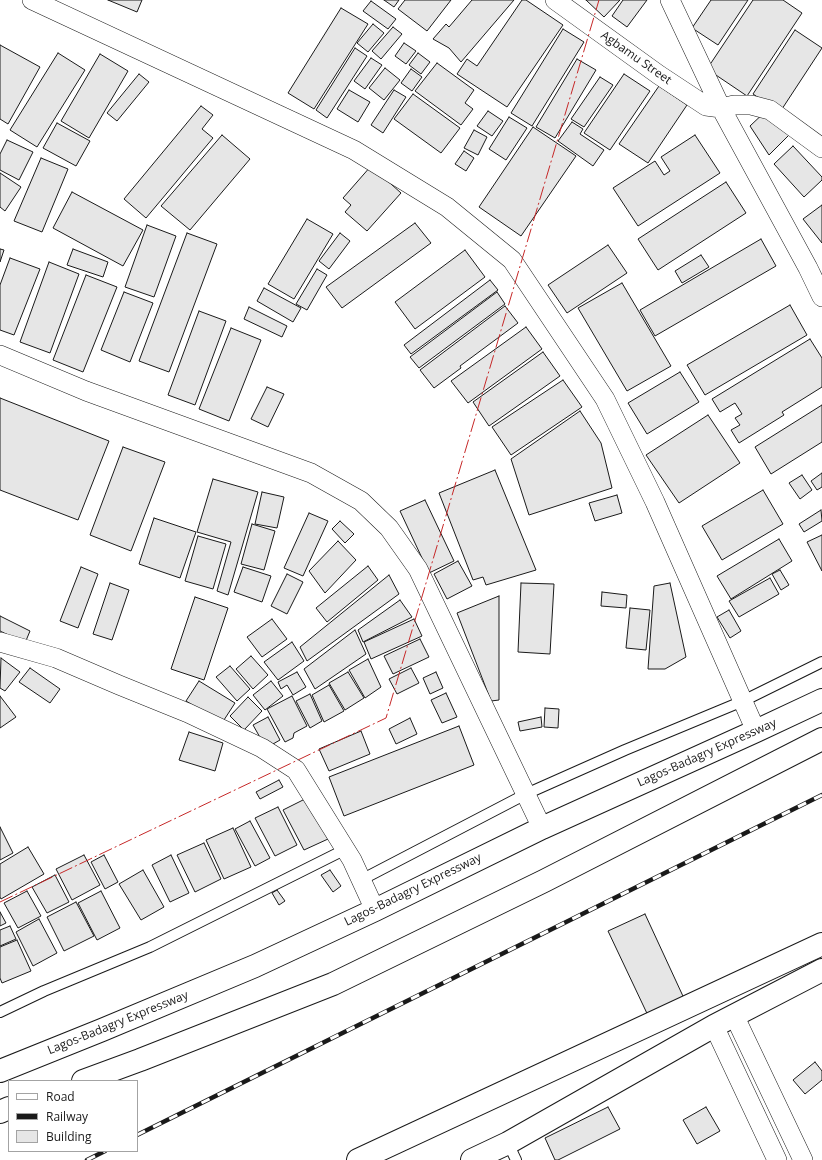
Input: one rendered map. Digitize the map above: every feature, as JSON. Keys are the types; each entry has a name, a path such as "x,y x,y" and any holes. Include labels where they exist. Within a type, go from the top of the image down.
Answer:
{"main road":[{"name":"Lagos-Badagry Expressway","path":"0,1071 255,966 542,828 756,732 822,700"},
{"path":"86,1080 333,984 544,881 822,739"},
{"path":"358,1160 822,944"},
{"path":"472,1160 512,1151 714,1026 822,970"}],"street":[{"path":"32,0 354,150 447,207 512,260 605,399 655,502 756,732"},
{"name":"Agbamu Street","path":"555,0 706,106 721,108"},
{"path":"670,0 721,108 822,297"},
{"path":"721,108 734,105 752,104 770,110 822,148"},
{"path":"0,355 86,391 311,473 361,501 390,528 418,569 542,828"},
{"path":"0,642 56,658 188,713 262,748 296,770 346,848 374,910"},
{"path":"734,1015 803,1160"},
{"path":"714,1026 777,1160"}],"lane":[{"path":"361,880 526,794 625,750 743,701 822,662"},
{"path":"0,1012 44,991 150,947 346,848"}],"building":[{"path":"108,0 142,0 137,12"},
{"path":"384,0 399,0 394,7"},
{"path":"405,0 451,0 427,31 398,9"},
{"path":"472,0 514,0 461,62 449,48 433,39 446,24 449,27"},
{"path":"522,0 526,0 563,25 507,107 457,74 467,59 477,66"},
{"path":"586,0 620,0 604,17"},
{"path":"623,0 647,0 627,27 612,16"},
{"path":"711,0 748,0 718,45 692,28"},
{"path":"753,0 783,0 802,13 747,96 707,69"},
{"path":"371,1 396,19 388,29 363,11"},
{"path":"341,8 368,24 314,109 288,93"},
{"path":"373,24 384,33 368,52 357,43"},
{"path":"393,27 402,34 381,59 372,51"},
{"path":"563,29 584,42 532,126 511,113"},
{"path":"795,30 822,48 780,112 753,94"},
{"path":"404,43 416,51 406,64 395,56"},
{"path":"0,45 40,67 8,124 0,119"},
{"path":"355,48 367,56 327,118 316,110"},
{"path":"58,53 85,70 37,147 10,130"},
{"path":"418,53 430,62 421,74 409,65"},
{"path":"100,54 128,71 89,138 61,121"},
{"path":"371,58 382,65 365,89 354,81"},
{"path":"577,59 596,70 555,138 536,127"},
{"path":"437,63 474,90 465,103 473,109 461,125 415,91"},
{"path":"385,68 400,80 384,100 369,88"},
{"path":"411,69 422,77 412,91 401,83"},
{"path":"139,74 149,82 117,121 107,113"},
{"path":"624,74 650,91 610,150 584,133"},
{"path":"600,77 613,85 584,127 571,119"},
{"path":"659,86 687,105 648,163 619,144"},
{"path":"349,90 370,102 358,122 337,109"},
{"path":"394,90 406,97 383,133 371,125"},
{"path":"413,94 460,128 441,153 394,119"},
{"path":"201,106 213,115 202,129 213,138 146,218 124,199"},
{"path":"767,110 789,135 769,155 750,126"},
{"path":"488,111 503,121 492,136 477,126"},
{"path":"509,117 527,128 506,160 489,149"},
{"path":"572,122 583,129 580,134 604,150 593,166 558,141"},
{"path":"57,123 90,141 76,166 43,148"},
{"path":"533,127 576,156 521,236 479,207"},
{"path":"474,130 487,137 478,155 464,148"},
{"path":"222,135 250,159 190,230 161,206"},
{"path":"695,135 720,173 638,226 613,188 655,161 664,175 670,171 661,157"},
{"path":"7,140 33,152 19,180 0,170 0,154"},
{"path":"793,146 822,177 822,180 804,197 774,164"},
{"path":"464,151 474,158 466,171 455,164"},
{"path":"41,158 68,169 42,232 14,221"},
{"path":"371,166 401,193 367,231 345,212 351,205 343,198"},
{"path":"0,173 21,187 5,211 0,207"},
{"path":"726,182 746,213 658,270 638,239"},
{"path":"72,192 143,230 123,266 53,228"},
{"path":"822,205 822,243 803,219"},
{"path":"307,219 333,234 294,299 268,284"},
{"path":"415,223 431,243 342,308 326,287"},
{"path":"147,225 176,236 154,297 125,287"},
{"path":"187,233 217,244 169,372 139,361"},
{"path":"340,233 350,241 329,269 319,261"},
{"path":"761,239 776,266 655,336 640,310"},
{"path":"608,245 627,273 567,313 548,285"},
{"path":"0,249 4,250 0,262"},
{"path":"73,249 108,262 103,277 67,265"},
{"path":"465,250 485,277 415,329 395,302"},
{"path":"701,255 709,267 682,283 675,271"},
{"path":"10,258 40,269 14,335 0,330 0,285"},
{"path":"49,262 79,274 50,353 20,342"},
{"path":"317,269 327,275 307,310 296,304"},
{"path":"86,275 117,287 83,372 53,360"},
{"path":"490,280 498,290 411,354 404,345"},
{"path":"622,283 671,366 627,391 578,308"},
{"path":"264,288 301,308 293,322 257,301"},
{"path":"124,292 153,303 130,362 101,350"},
{"path":"497,292 505,304 419,368 410,357"},
{"path":"790,305 807,335 705,395 687,365"},
{"path":"505,306 518,323 460,366 461,368 434,388 420,370"},
{"path":"249,307 287,326 282,337 244,319"},
{"path":"199,311 226,321 195,405 168,395"},
{"path":"526,327 542,349 468,403 451,381"},
{"path":"231,328 261,340 229,421 199,409"},
{"path":"810,339 822,358 822,387 782,412 784,415 739,443 731,430 740,425 735,418 742,414 735,403 720,412 712,399"},
{"path":"543,352 560,376 489,426 473,402"},
{"path":"680,372 699,402 647,434 628,403"},
{"path":"563,380 582,407 511,455 492,427"},
{"path":"267,387 284,394 268,427 251,419"},
{"path":"0,398 109,441 78,520 0,490"},
{"path":"822,405 822,442 771,474 755,447"},
{"path":"580,411 601,443 612,488 529,515 511,459"},
{"path":"708,415 740,463 679,503 646,455"},
{"path":"123,447 165,462 131,551 90,535"},
{"path":"495,470 536,570 486,585 483,577 473,580 439,493"},
{"path":"822,473 822,487 817,490 811,481"},
{"path":"802,475 812,490 800,499 789,483"},
{"path":"213,479 258,492 228,595 217,591 231,542 197,532"},
{"path":"763,490 783,524 722,560 702,526"},
{"path":"262,492 284,497 277,528 255,524"},
{"path":"617,495 622,513 595,521 589,503"},
{"path":"425,500 454,561 429,573 400,511"},
{"path":"821,510 822,521 804,532 799,524"},
{"path":"309,513 328,521 303,576 284,568"},
{"path":"154,518 196,532 180,578 139,564"},
{"path":"340,521 354,534 345,543 332,529"},
{"path":"252,524 275,531 264,570 241,564"},
{"path":"822,535 822,571 807,542"},
{"path":"198,536 226,544 213,589 185,581"},
{"path":"779,539 792,561 731,599 717,576"},
{"path":"338,541 356,560 325,593 309,571"},
{"path":"458,561 472,586 447,599 434,574"},
{"path":"368,566 378,580 327,622 316,608"},
{"path":"81,567 98,574 78,628 60,621"},
{"path":"243,567 271,576 262,602 234,592"},
{"path":"780,570 789,585 781,590 772,574"},
{"path":"287,574 303,582 287,614 271,606"},
{"path":"389,575 399,594 307,661 300,647"},
{"path":"770,578 779,594 739,617 729,601"},
{"path":"110,583 129,590 112,640 93,634"},
{"path":"521,583 554,584 550,654 518,652"},
{"path":"670,583 686,657 665,669 648,669 654,586"},
{"path":"602,592 627,595 626,608 601,606"},
{"path":"499,596 499,700 491,701 457,613"},
{"path":"195,597 228,608 204,680 171,669"},
{"path":"400,600 412,617 363,642 358,630"},
{"path":"630,608 650,610 646,650 626,648"},
{"path":"729,610 741,631 730,638 717,617"},
{"path":"0,616 30,631 25,643 0,631"},
{"path":"272,619 287,639 262,657 247,637"},
{"path":"414,619 422,636 371,659 364,642"},
{"path":"355,630 366,654 315,689 304,669"},
{"path":"420,639 429,657 393,674 384,656"},
{"path":"292,642 304,661 278,680 264,662"},
{"path":"251,656 268,675 253,689 236,669"},
{"path":"1,658 20,672 5,691 0,688"},
{"path":"368,659 381,687 365,698 349,670"},
{"path":"230,666 250,689 237,701 216,677"},
{"path":"30,668 60,689 50,703 19,682"},
{"path":"411,668 419,683 397,694 389,679"},
{"path":"297,672 306,687 293,695 287,685 281,689 278,682"},
{"path":"348,672 364,698 345,710 329,683"},
{"path":"436,672 443,688 430,694 423,678"},
{"path":"199,681 235,703 222,723 186,701"},
{"path":"271,681 283,696 265,710 253,695"},
{"path":"329,685 344,711 324,722 312,695"},
{"path":"446,693 457,717 442,723 431,700"},
{"path":"310,694 322,721 310,728 296,701"},
{"path":"0,696 16,717 0,728"},
{"path":"292,696 307,726 294,733 293,738 285,742 267,709"},
{"path":"248,697 262,711 244,730 230,716"},
{"path":"545,708 559,709 558,728 544,727"},
{"path":"268,717 280,740 266,748 253,725"},
{"path":"541,717 542,727 520,731 518,722"},
{"path":"410,718 417,734 396,744 389,729"},
{"path":"459,726 474,765 344,816 329,777"},
{"path":"361,731 370,754 329,771 319,749"},
{"path":"189,732 223,743 215,771 179,760"},
{"path":"279,780 283,787 260,799 256,792"},
{"path":"307,798 328,839 304,850 283,810"},
{"path":"278,807 297,845 275,856 255,818"},
{"path":"250,821 270,858 255,866 235,829"},
{"path":"0,827 13,853 0,860"},
{"path":"233,828 251,867 224,879 206,840"},
{"path":"204,843 221,879 195,892 177,855"},
{"path":"28,847 44,874 1,899 0,864"},
{"path":"84,855 100,885 72,900 56,869"},
{"path":"104,855 118,882 105,889 91,862"},
{"path":"171,855 189,893 170,902 152,865"},
{"path":"143,870 164,907 141,920 119,884"},
{"path":"330,870 341,886 333,892 321,875"},
{"path":"55,875 69,902 47,913 32,887"},
{"path":"277,890 285,901 279,905 272,893"},
{"path":"27,891 41,916 18,928 4,903"},
{"path":"101,891 120,928 97,940 78,903"},
{"path":"76,902 94,936 64,951 47,917"},
{"path":"0,912 6,923 0,926"},
{"path":"645,914 688,1007 652,1024 608,931"},
{"path":"39,919 57,953 33,966 16,932"},
{"path":"10,926 16,939 0,946 0,930"},
{"path":"17,940 31,971 2,983 0,978 0,947"},
{"path":"815,1062 822,1071 822,1080 805,1094 793,1080"},
{"path":"608,1107 620,1129 558,1160 555,1160 545,1138"},
{"path":"706,1107 720,1131 697,1144 683,1120"}],"railway":[{"path":"138,1135 822,795"},
{"path":"87,1160 103,1152"}],"power":[{"path":"0,902 386,718 599,0"}]}
